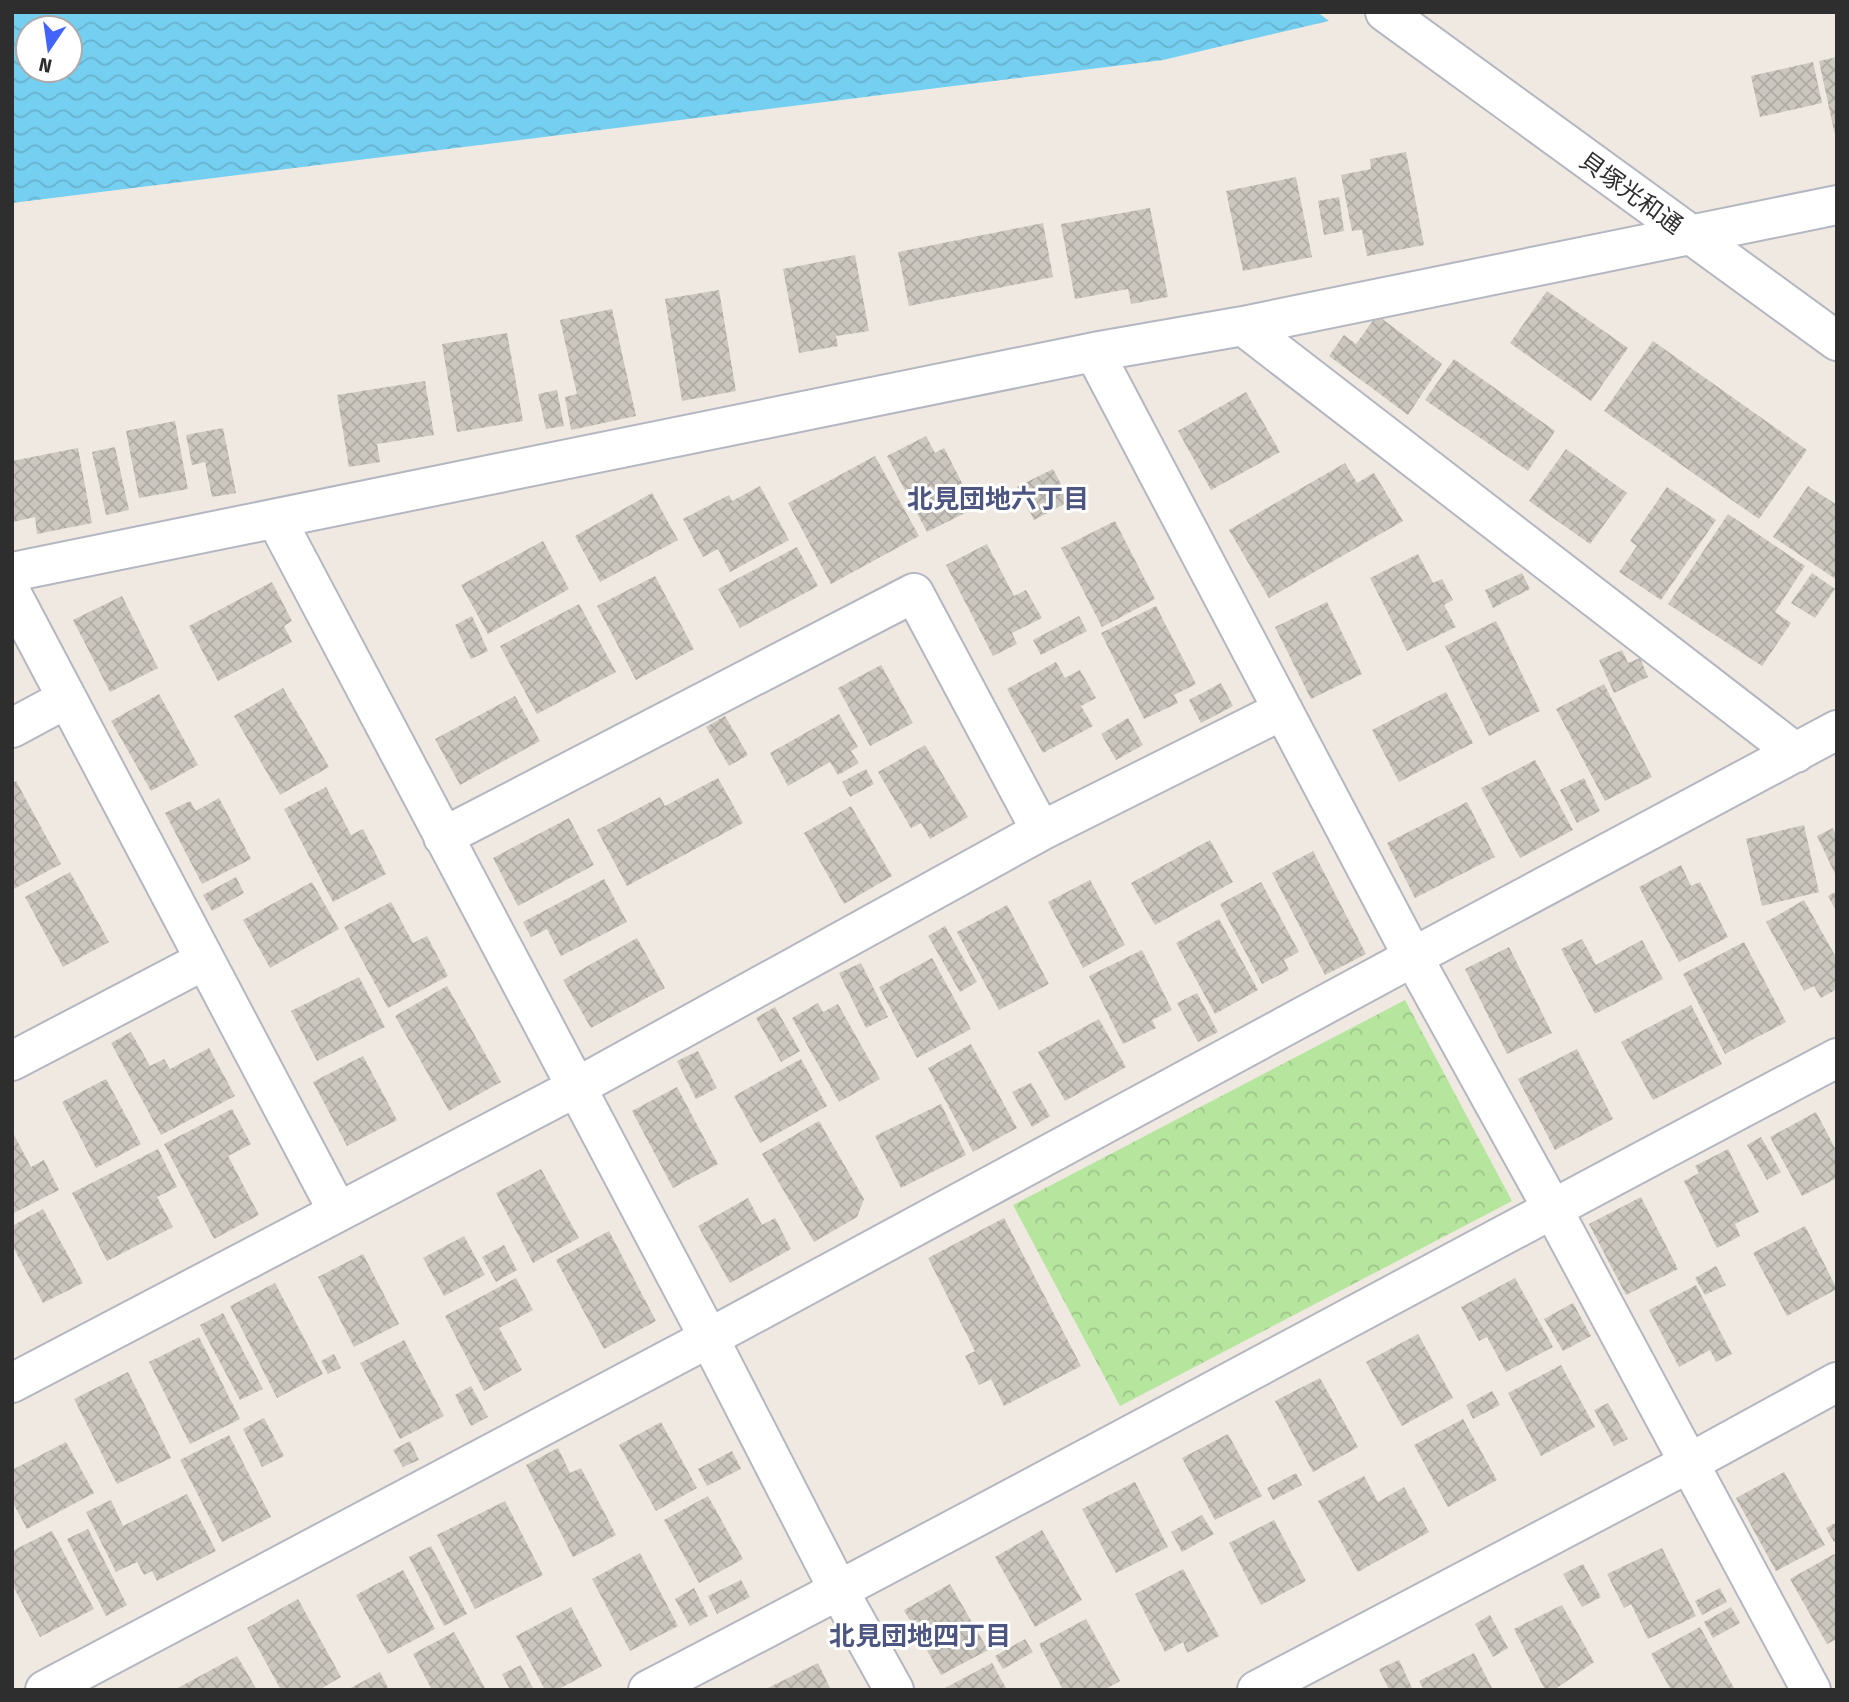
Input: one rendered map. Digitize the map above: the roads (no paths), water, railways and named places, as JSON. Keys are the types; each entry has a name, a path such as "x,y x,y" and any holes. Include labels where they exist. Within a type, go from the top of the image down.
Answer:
{"street":[{"name":"貝塚光和通","path":"1385,12 1837,341"},
{"path":"12,572 1094,352 1242,326 1837,205"},
{"path":"1242,326 1796,753"},
{"path":"1094,352 1413,957 1552,1208 1811,1690"},
{"path":"276,519 709,1338 839,1591 894,1690"},
{"path":"443,837 914,593 1041,831"},
{"path":"12,594 338,1212"},
{"path":"12,728 66,699"},
{"path":"12,1382 576,1088 1041,831 1283,710"},
{"path":"45,1690 709,1338 1837,730"},
{"path":"12,1062 205,960"},
{"path":"648,1690 839,1591 1837,1058"},
{"path":"1257,1690 1689,1464 1837,1382"}],"water":[{"path":"12,12 1367,12 1163,60 12,203"}],"district":[{"name":"北見団地六丁目","path":"998,499"},
{"name":"北見団地四丁目","path":"920,1636"}]}
